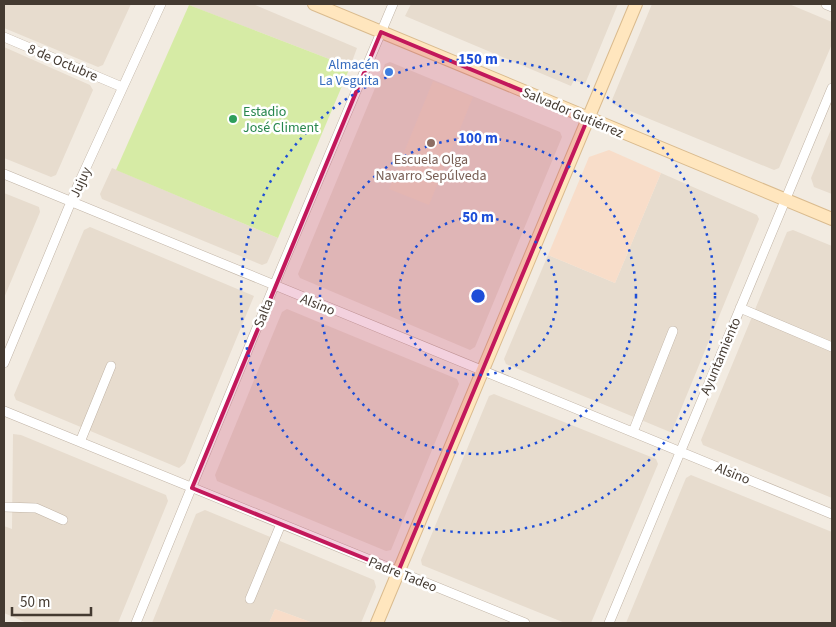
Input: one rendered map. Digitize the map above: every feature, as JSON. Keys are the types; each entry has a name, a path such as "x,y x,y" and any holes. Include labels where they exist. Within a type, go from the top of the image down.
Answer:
{"main road":[{"name":"Salvador Gutiérrez","path":"314,4 832,219"},
{"path":"376,623 636,4"}],"street":[{"name":"Jujuy","path":"4,363 71,203 161,4"},
{"name":"Salta","path":"136,623 274,286 393,4"},
{"path":"828,4 832,6"},
{"name":"8 de Octubre","path":"4,37 122,87"},
{"name":"Ayuntamiento","path":"609,623 832,88"},
{"name":"Alsino","path":"4,174 832,514"},
{"path":"740,308 832,346"},
{"path":"633,432 673,330"},
{"path":"80,442 111,366"},
{"name":"Padre Tadeo","path":"4,411 525,623"},
{"path":"4,507 36,508 63,520"},
{"path":"250,599 282,524"}],"highlighted area":[{"path":"381,32 588,118 398,572 192,488"}],"shaded area":[{"path":"4,4 131,4 103,65 98,67 4,28"},
{"path":"186,4 253,4 357,48 350,67"},
{"path":"411,4 618,4 585,84 574,80 571,86 405,16"},
{"path":"652,4 789,4 832,22 832,44 779,168 774,170 613,104 612,100"},
{"path":"4,47 90,85 93,90 56,175 51,177 4,158"},
{"path":"390,62 560,132 562,137 475,347 470,350 300,278 298,274 385,64"},
{"name":"Escuela Olga Navarro Sepúlveda","path":"433,81 473,97 429,205 389,189"},
{"path":"832,127 832,194 814,187 811,178"},
{"path":"609,150 661,173 615,283 548,255 589,157"},
{"path":"112,168 278,238 267,263 262,265 102,199 100,194"},
{"path":"661,173 757,215 759,219 670,432 506,364 504,359 548,255 615,283"},
{"path":"4,193 39,207 40,212 4,298"},
{"path":"90,227 254,296 185,463 179,468 16,400 14,395 84,230"},
{"path":"793,230 832,246 832,498 703,445 701,440 787,232"},
{"path":"287,309 457,379 459,384 391,550 386,551 217,481 215,475 282,312"},
{"path":"494,394 656,459 658,464 591,623 565,623 422,565 421,560 489,396"},
{"path":"13,434 21,435 166,495 168,501 118,623 27,623 4,613 4,526 12,529"},
{"path":"691,475 832,532 832,623 626,623 686,478"},
{"path":"205,510 374,580 376,587 361,623 313,623 275,609 269,623 152,623 196,514"},
{"path":"275,609 313,623 269,623"}],"green space":[{"name":"Estadio José Climent","path":"189,5 350,67 278,238 116,170"}],"place":[{"name":"Almacén La Veguita","path":"389,72"},
{"name":"Estadio José Climent","path":"233,119"},
{"name":"Escuela Olga Navarro Sepúlveda","path":"431,143"}]}
